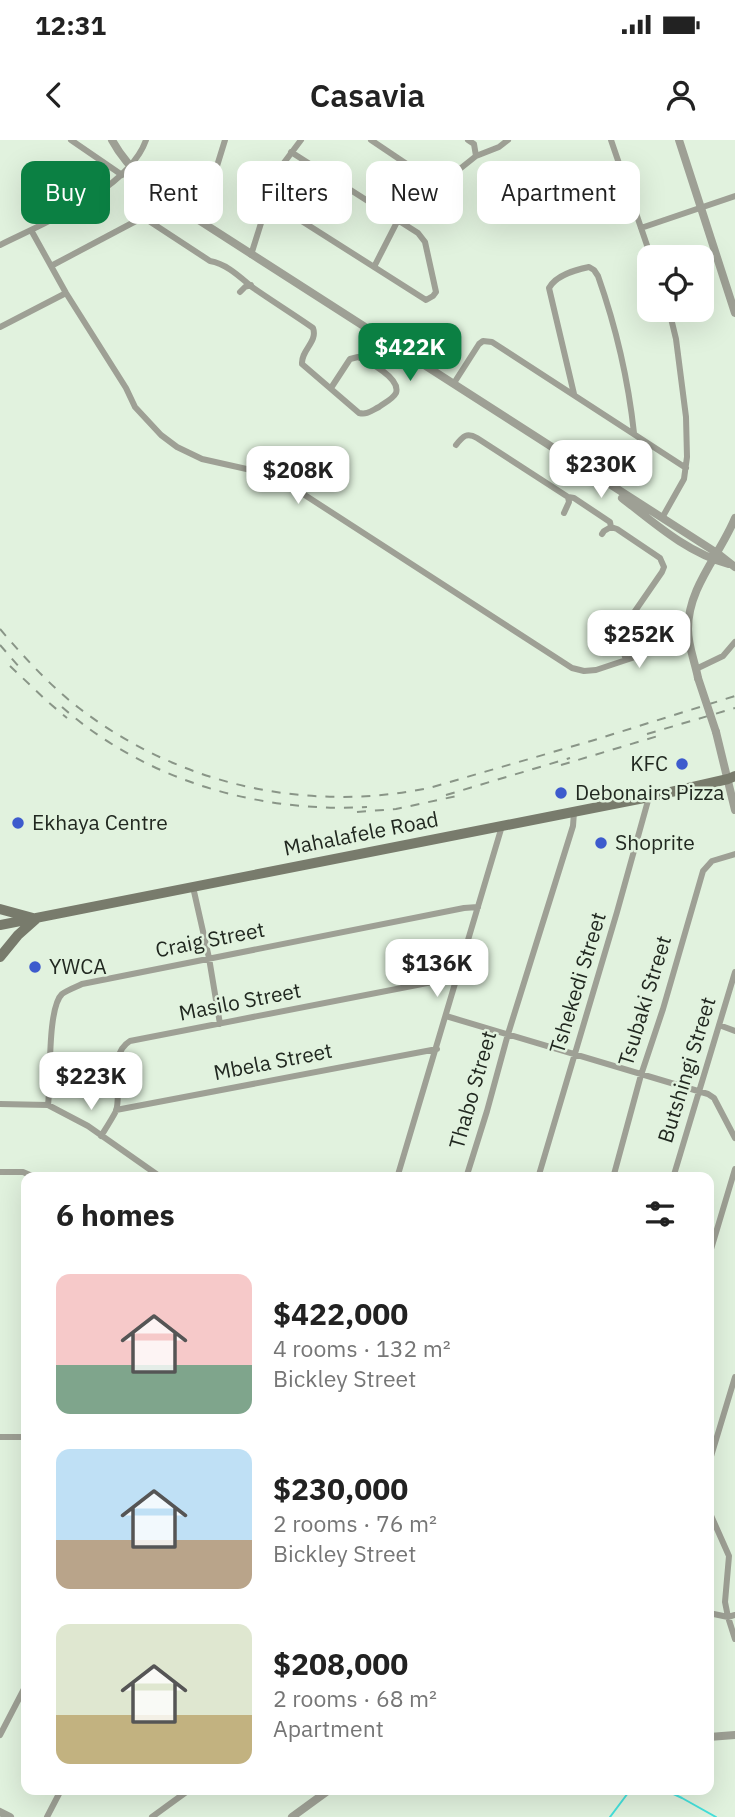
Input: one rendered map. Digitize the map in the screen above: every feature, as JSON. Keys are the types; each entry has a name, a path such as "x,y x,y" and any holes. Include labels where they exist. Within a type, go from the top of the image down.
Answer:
{"main road":[{"name":"Mahalafele Road","path":"0,925 575,812 732,778"},
{"path":"0,909 37,919"},
{"path":"0,957 18,935 37,919"}],"street":[{"path":"71,140 122,175"},
{"path":"112,140 127,161"},
{"path":"134,161 146,140"},
{"path":"219,161 225,140"},
{"path":"285,161 301,140"},
{"path":"371,140 436,181 508,140"},
{"path":"611,140 647,245"},
{"path":"678,140 735,313"},
{"path":"471,142 476,156"},
{"path":"291,152 366,200"},
{"path":"0,245 99,194 124,173"},
{"path":"641,228 735,196"},
{"path":"51,266 135,221 143,219 153,223 210,263 217,262 227,267 313,328 314,338 301,359 302,364 359,413 368,414 394,396 397,387 392,378 358,357 350,359 331,388"},
{"path":"204,224 662,518 714,556"},
{"path":"251,255 260,224"},
{"path":"306,224 426,300 436,292 425,242 418,233 404,224"},
{"path":"374,267 396,224"},
{"path":"31,230 135,407 161,435 177,447 202,459 269,474 572,668 596,670 689,639"},
{"path":"574,394 549,288 557,278 586,267 592,268 596,273 619,342 634,433"},
{"path":"240,292 251,285"},
{"path":"0,327 66,293"},
{"path":"662,518 684,479 686,468 686,417 672,322"},
{"path":"454,383 479,344 489,341 686,468"},
{"path":"456,445 465,435 473,436 568,497 574,498 610,522 611,527"},
{"path":"595,476 659,526 733,566"},
{"path":"564,513 569,502 568,497"},
{"path":"735,518 692,603 688,628 697,674 732,778 735,810"},
{"path":"602,534 611,527 615,528 660,558 664,567 624,627 621,635 626,660"},
{"path":"697,674 723,656 735,642"},
{"name":"Tshekedi Street","path":"540,1172 649,797"},
{"name":"Thabo Street","path":"468,1172 575,812"},
{"path":"399,1172 502,826"},
{"name":"Tsubaki Street","path":"615,1172 703,871 712,861 735,854"},
{"path":"193,887 220,1024"},
{"name":"Craig Street","path":"48,1105 56,1006 62,995 82,984 478,907"},
{"name":"Butshingi Street","path":"675,1172 735,972"},
{"name":"Masilo Street","path":"101,1136 116,1110 118,1054 130,1041 458,976"},
{"path":"446,1016 714,1098 735,1138"},
{"path":"719,1025 735,1031"},
{"name":"Mbela Street","path":"116,1110 436,1049"},
{"path":"0,1104 48,1105 72,1116 153,1172"},
{"path":"714,1239 735,1169"},
{"path":"0,1172 21,1172"},
{"path":"714,1446 735,1377"},
{"path":"0,1437 21,1437"},
{"path":"714,1521 732,1555 726,1594 735,1639"},
{"path":"0,1735 21,1695"},
{"path":"714,1737 735,1735"},
{"path":"47,1817 58,1795"},
{"path":"152,1817 182,1795"},
{"path":"292,1817 322,1795"},
{"path":"0,1812 10,1817"}],"waterway":[{"path":"610,1817 626,1795"},
{"path":"676,1795 716,1817"}],"railway":[{"path":"0,629 57,690 118,735 201,774 245,786 291,794 336,797 383,795 429,788 735,696"},
{"path":"0,645 21,669"},
{"path":"10,666 67,718"},
{"path":"62,707 94,733 129,754 204,787 285,804 367,807"},
{"path":"647,734 735,708"},
{"path":"561,765 658,736"},
{"path":"446,795 570,758"},
{"path":"357,812 396,809 457,796"}],"place":[{"name":"KFC","path":"682,764"},
{"name":"Debonairs Pizza","path":"561,793"},
{"name":"Ekhaya Centre","path":"18,823"},
{"name":"Shoprite","path":"601,843"},
{"name":"YWCA","path":"35,967"}]}
